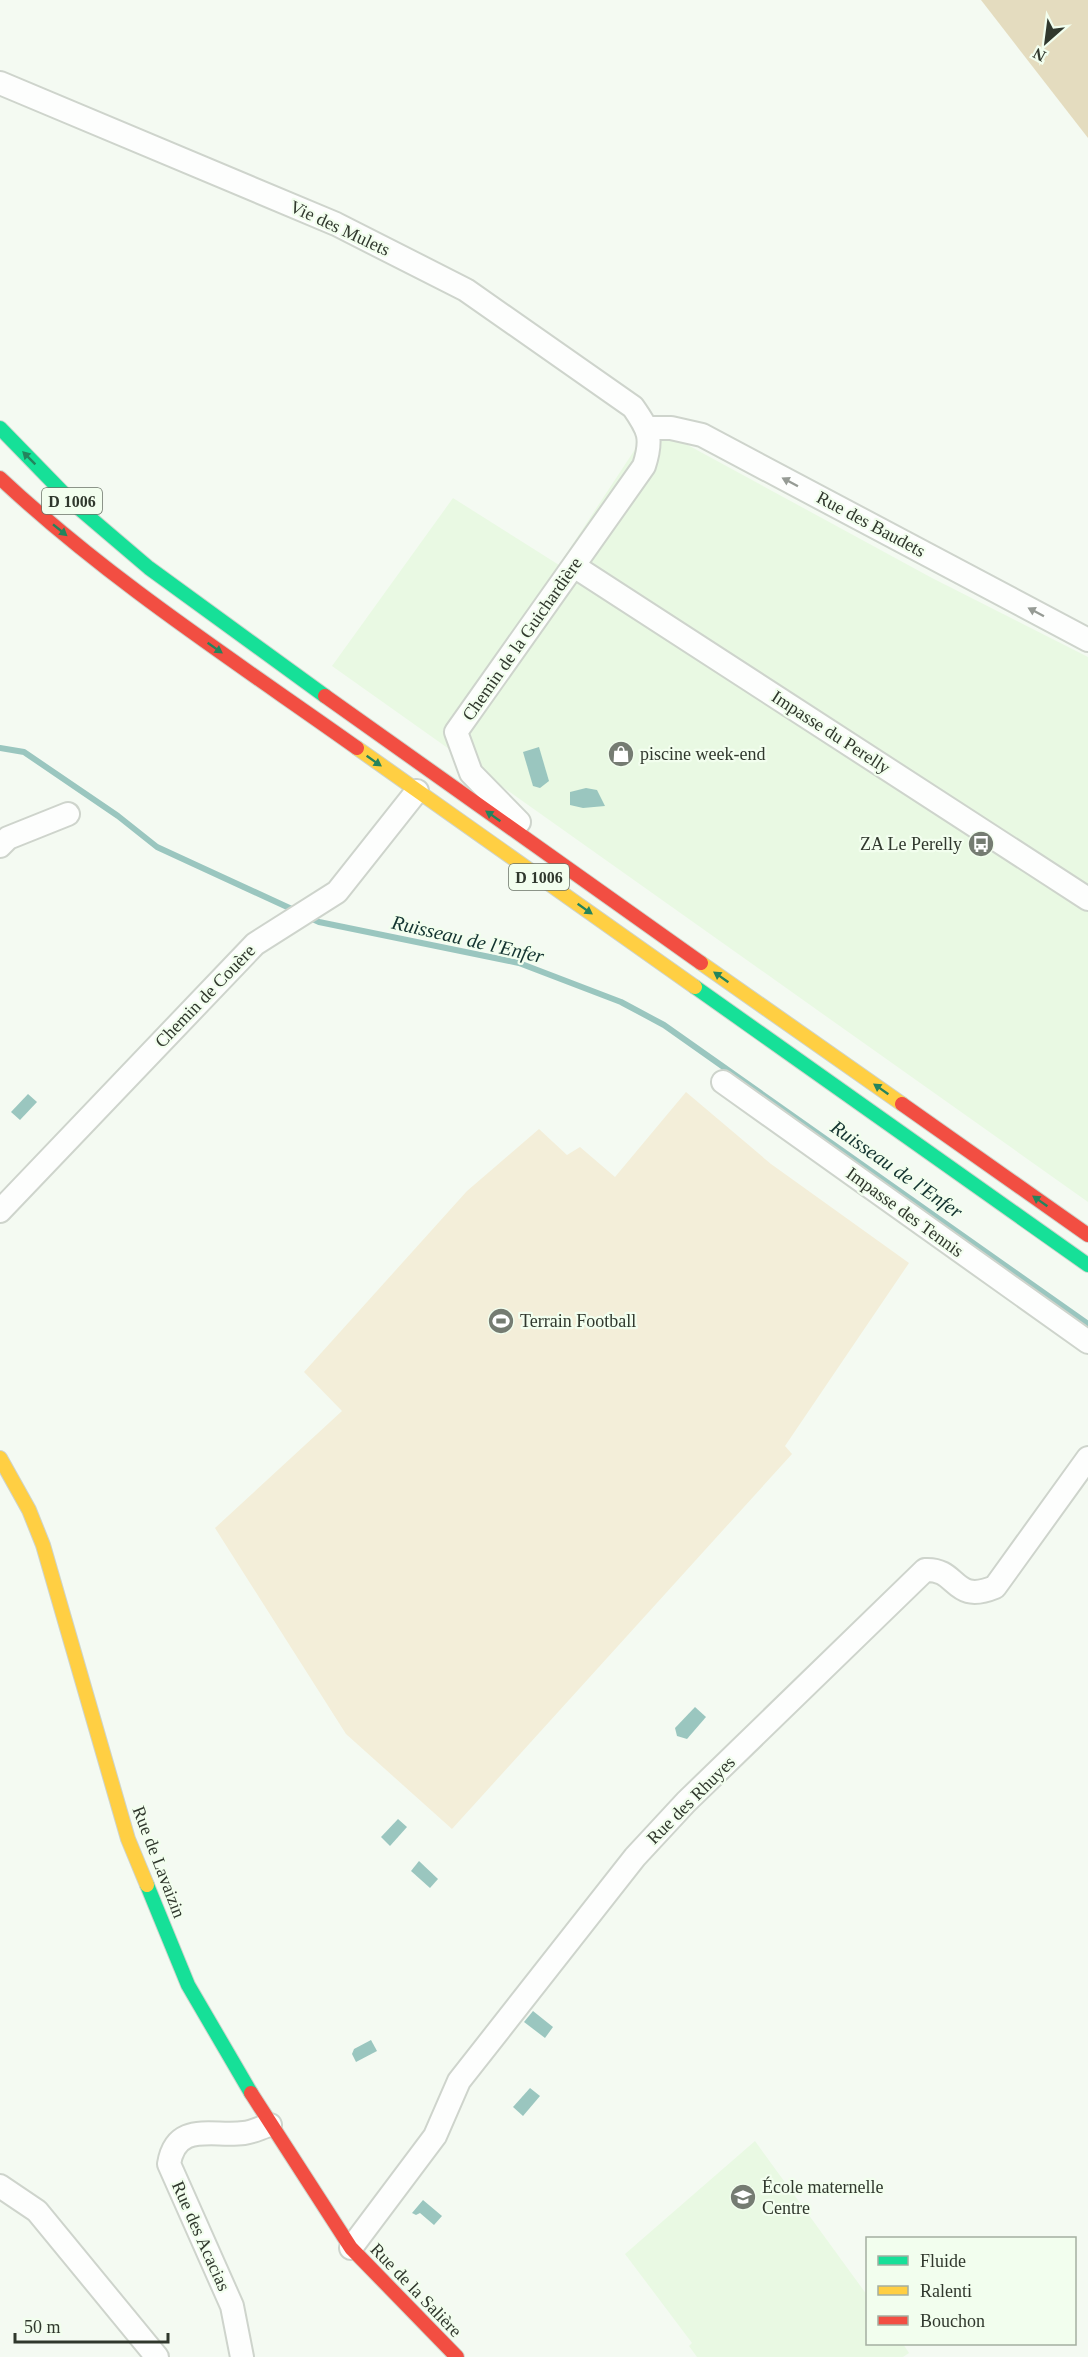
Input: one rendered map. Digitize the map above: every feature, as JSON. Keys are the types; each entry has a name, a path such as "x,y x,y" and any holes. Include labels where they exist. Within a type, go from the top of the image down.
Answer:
{"main road":[{"name":"D 1006","path":"0,428 75,505 149,568 419,765 1088,1235"},
{"name":"D 1006","path":"0,478 33,509 133,589 1088,1265"},
{"name":"Rue de Lavaizin","path":"0,1458 29,1510 43,1545 128,1839 188,1985 270,2125 351,2248"},
{"name":"Rue de la Salière","path":"351,2248 457,2357"}],"street":[{"name":"Vie des Mulets","path":"0,83 336,224 466,290 633,407 648,428"},
{"name":"Chemin de la Guichardière","path":"562,865 471,773 456,732 644,466 651,446 648,428"},
{"name":"Rue des Baudets","path":"648,428 671,428 702,435 1088,640"},
{"name":"Impasse du Perelly","path":"574,566 1088,899"},
{"name":"Chemin de Couère","path":"0,1211 255,944 337,892 417,791"},
{"path":"0,846 8,838 68,814"},
{"name":"Impasse des Tennis","path":"723,1082 1088,1342"},
{"name":"Rue des Rhuyes","path":"351,2248 435,2136 459,2081 642,1849 686,1802 925,1570 937,1570 969,1593 978,1594 995,1587 1088,1458"},
{"name":"Rue des Acacias","path":"242,2357 232,2306 169,2164 171,2149 179,2141 196,2133 245,2133 270,2125"},
{"path":"0,2186 37,2211 157,2357"}],"shaded area":[{"path":"981,0 1088,0 1088,138"},
{"name":"ZA Le Perelly","path":"651,425 932,578 1088,657 1088,1202 332,666 453,498 559,565"},
{"path":"686,1092 771,1164 909,1263 785,1446 792,1454 452,1829 346,1734 215,1528 342,1411 304,1372 467,1191 539,1129 567,1155 580,1147 615,1177"},
{"name":"École maternelle Centre","path":"755,2141 866,2294 866,2345 904,2345 909,2353 903,2357 697,2357 689,2346 692,2343 625,2254"}],"water":[{"path":"539,747 549,781 540,788 533,786 523,752"},
{"path":"586,788 597,790 605,806 583,808 570,805 570,792"},
{"path":"28,1094 37,1102 20,1120 11,1112"},
{"path":"695,1707 706,1717 687,1739 677,1736 675,1728"},
{"path":"398,1819 407,1827 390,1846 381,1837"},
{"path":"419,1861 438,1879 430,1888 411,1871"},
{"path":"533,2011 553,2027 545,2038 524,2022"},
{"path":"371,2040 377,2051 356,2062 352,2054 354,2049"},
{"path":"530,2088 540,2096 523,2116 513,2107"},
{"path":"423,2200 442,2216 434,2225 420,2213 416,2215 412,2213"}],"waterway":[{"name":"Ruisseau de l'Enfer","path":"0,748 24,752 118,816 157,847 296,911"},
{"name":"Ruisseau de l'Enfer","path":"308,917 319,922 519,963 621,1002 664,1025 1088,1324"}],"traffic: fast":[{"path":"0,428 75,505 149,568 325,696"},
{"path":"695,987 1088,1265"},
{"path":"147,1885 188,1985 251,2093"}],"traffic: slow":[{"path":"357,748 695,987"},
{"path":"701,963 902,1104"},
{"path":"0,1458 29,1510 43,1545 128,1839 147,1885"}],"traffic: jam":[{"path":"0,478 129,586 357,748"},
{"path":"325,696 701,963"},
{"path":"902,1104 1088,1235"},
{"path":"251,2093 351,2248 457,2357"}],"place":[{"name":"piscine week-end","path":"621,754"},
{"name":"ZA Le Perelly","path":"981,844"},
{"name":"Terrain Football","path":"501,1321"},
{"name":"École maternelle Centre","path":"743,2197"}]}
